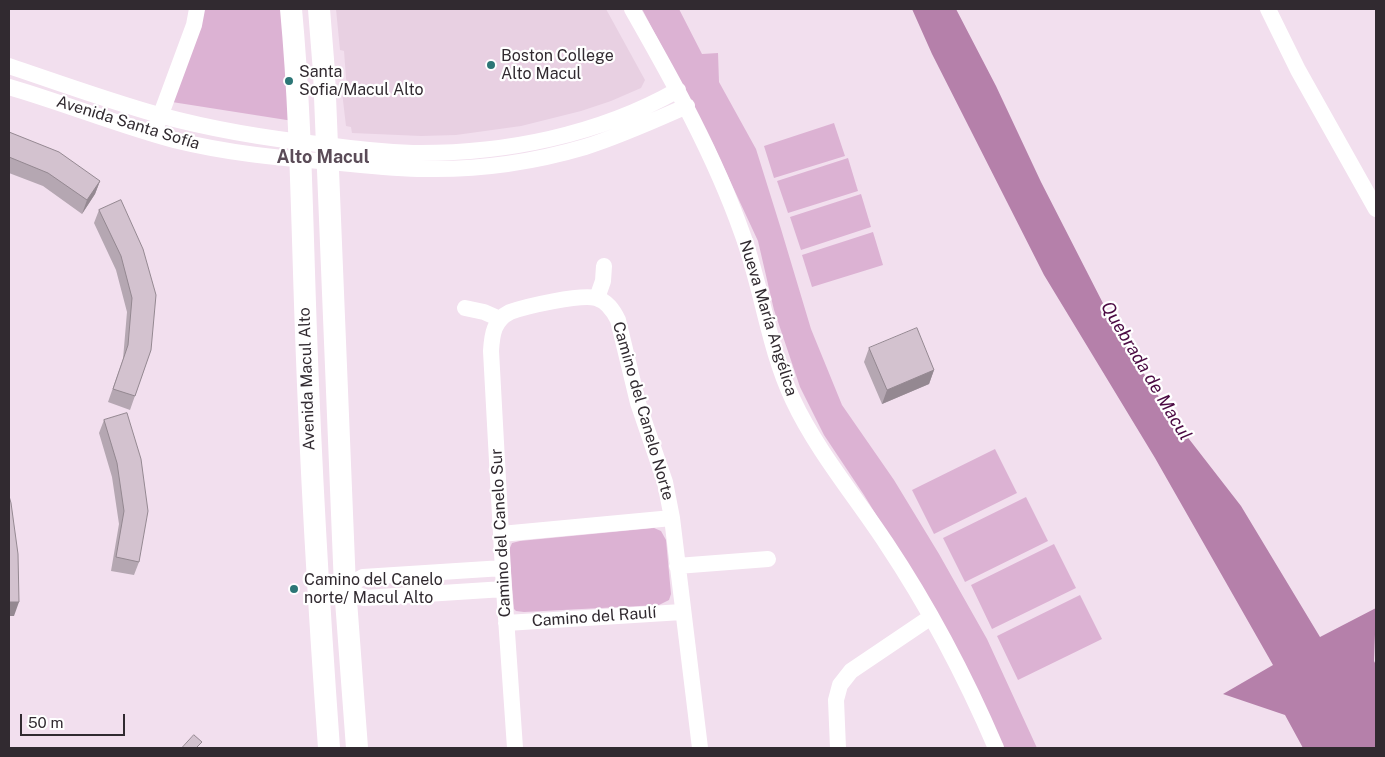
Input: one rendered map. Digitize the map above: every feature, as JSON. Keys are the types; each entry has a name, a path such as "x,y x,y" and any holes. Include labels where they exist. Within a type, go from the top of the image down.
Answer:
{"street":[{"path":"154,134 194,25 197,9"},
{"name":"Avenida Macul Alto","path":"291,9 298,84 299,152 317,589 329,748"},
{"name":"Avenida Macul Alto","path":"319,9 324,72 345,587 357,748"},
{"name":"Nueva María Angélica","path":"632,9 687,106 723,183 743,234 778,363 793,401 815,441 885,541 931,616 980,712 996,748"},
{"path":"1268,9 1298,70 1376,209"},
{"name":"Avenida Santa Sofía","path":"9,66 120,104 249,135 299,152"},
{"name":"Avenida Santa Sofía","path":"9,87 154,134 238,153 299,152 326,154 482,150 525,144 584,130 644,107 678,90"},
{"name":"Avenida Santa Sofía","path":"326,154 424,170 505,164 546,157 586,147 637,128 687,106"},
{"path":"465,308 484,312 500,319 505,314 518,309 580,297 597,298 603,281 604,266"},
{"name":"Camino del Canelo Norte","path":"597,298 609,306 618,320 638,403 664,476 672,518 700,748"},
{"name":"Camino del Canelo Sur","path":"500,319 493,332 492,351 504,589 515,748"},
{"path":"501,534 672,518"},
{"path":"677,566 768,559"},
{"path":"317,589 345,587 363,577 503,568"},
{"path":"345,587 364,598 504,589"},
{"name":"Camino del Raulí","path":"506,623 682,612"},
{"path":"838,748 836,700 837,693 847,675 931,616"},
{"path":"836,727 845,748"}],"shaded area":[{"path":"204,9 284,9 293,121 172,102"},
{"name":"Boston College Alto Macul","path":"336,9 606,9 645,80 641,88 611,101 581,111 521,126 456,135 421,136 352,133 351,127 346,126 342,92 347,91 344,51 340,50"},
{"path":"642,9 679,9 702,54 718,53 719,82 756,149 811,329 842,405 894,480 939,554 987,639 1037,748 1003,748 938,616 864,495 824,435 800,387 774,310 758,241 712,142"},
{"path":"912,9 956,9 1109,315 1152,387 1189,439 1241,506 1320,637 1376,608 1374,661 1376,665 1376,748 1303,748 1285,715 1223,694 1273,665 1155,458 1044,275 932,54"},
{"path":"834,123 845,156 774,178 764,146"},
{"path":"848,158 858,191 788,213 777,181"},
{"path":"861,194 871,227 801,250 790,217"},
{"path":"873,232 883,265 812,287 802,255"},
{"path":"995,449 1017,493 934,534 912,490"},
{"path":"1026,497 1048,541 965,582 943,538"},
{"path":"654,528 661,531 666,540 671,594 669,600 659,605 524,612 514,609 509,550 512,543"},
{"path":"1054,544 1076,588 992,629 971,585"},
{"path":"1080,595 1102,639 1018,680 997,636"}],"building":[{"path":"9,132 59,152 100,181 87,200 48,173 9,157"},
{"path":"121,200 143,249 156,295 151,350 135,396 113,389 128,345 132,298 121,256 99,210"},
{"path":"917,328 934,370 887,390 869,348"},
{"path":"127,413 141,459 148,511 139,562 116,557 124,511 117,463 104,420"},
{"path":"9,496 18,554 19,602 9,602"},
{"path":"194,735 202,742 196,748 182,748"}],"place":[{"name":"Boston College Alto Macul","path":"491,65"},
{"name":"Santa Sofia/Macul Alto","path":"289,81"},
{"name":"Camino del Canelo norte/ Macul Alto","path":"294,589"}],"district":[{"name":"Alto Macul","path":"323,157"}],"water label":[{"name":"Quebrada de Macul","path":"1146,371"}]}
